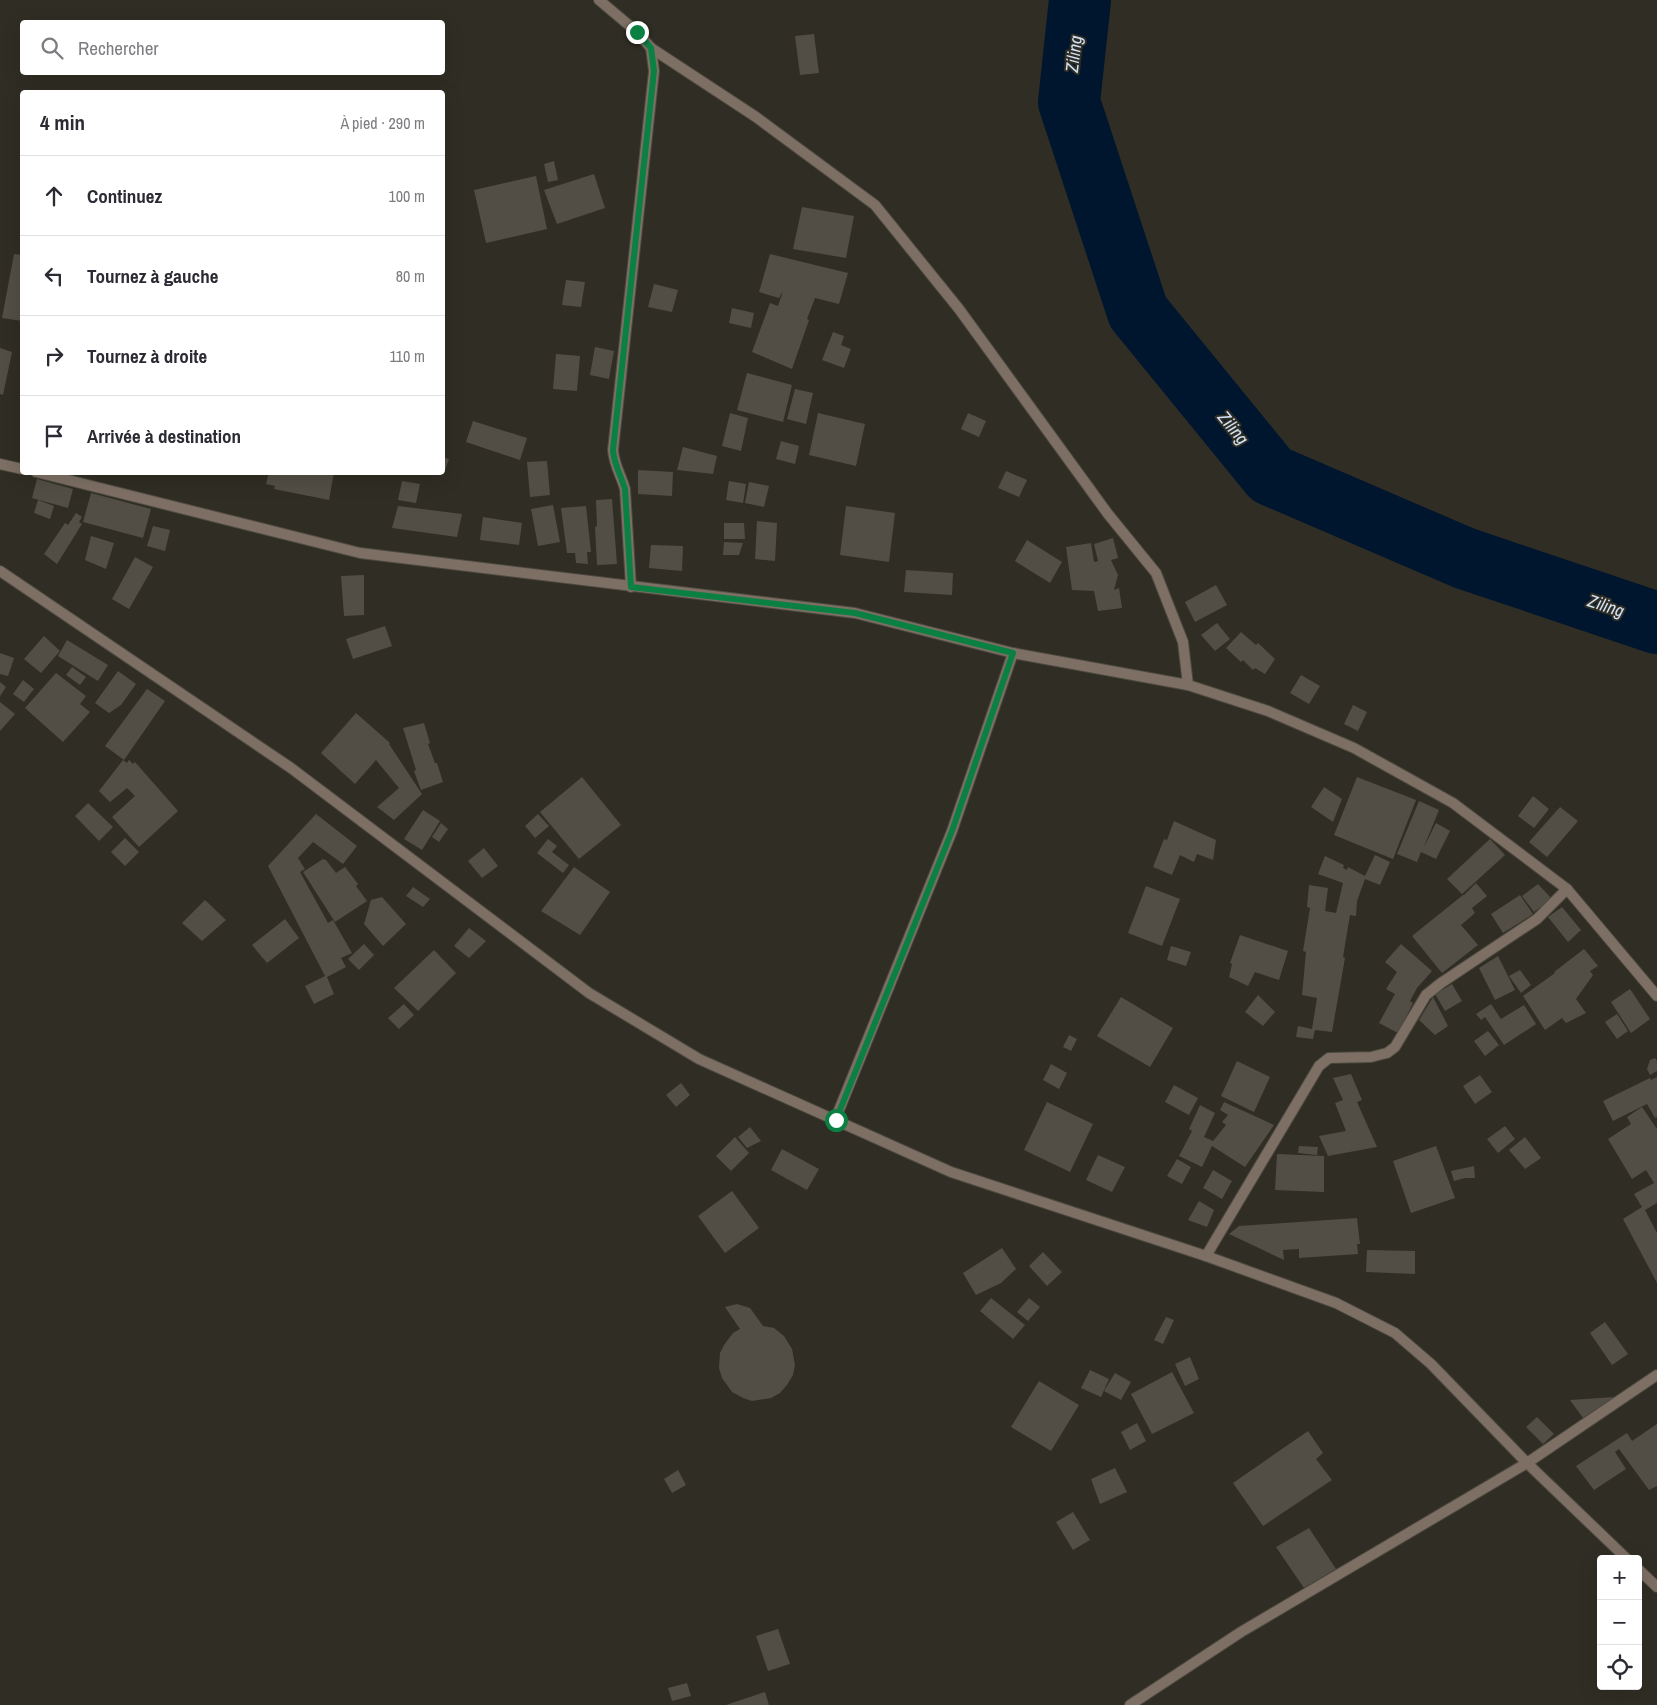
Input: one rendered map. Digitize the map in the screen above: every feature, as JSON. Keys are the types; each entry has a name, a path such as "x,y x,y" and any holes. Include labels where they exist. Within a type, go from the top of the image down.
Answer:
{"street":[{"path":"599,0 637,32 651,48 756,117 875,205 960,309 1108,514 1156,573 1183,642 1188,685"},
{"path":"631,587 625,489 621,475 614,464 613,450 654,71 651,48"},
{"path":"0,464 20,469"},
{"path":"48,475 360,553 855,613 1013,653 1188,685 1268,711 1354,748 1453,803 1567,889 1657,996"},
{"path":"0,571 291,768 589,993 699,1059 951,1172 1206,1256 1336,1303 1395,1333 1431,1364 1527,1463 1623,1555"},
{"path":"836,1120 952,831 1013,653"},
{"path":"1206,1256 1319,1066 1329,1058 1387,1054 1395,1047 1426,995 1537,919 1567,889"},
{"path":"1130,1705 1241,1632 1527,1463 1657,1375"},
{"path":"1642,1573 1657,1587"}],"building":[{"path":"814,34 819,73 800,75 795,36"},
{"path":"554,161 558,180 548,182 544,164"},
{"path":"594,174 605,208 557,224 544,190"},
{"path":"536,176 547,229 486,243 474,190"},
{"path":"802,207 854,216 846,258 793,249"},
{"path":"14,254 20,255 20,321 2,318"},
{"path":"770,254 848,273 839,304 815,298 792,369 752,352 770,303 778,306 783,291 779,298 759,292"},
{"path":"566,280 585,282 581,307 562,305"},
{"path":"654,284 678,290 672,312 648,307"},
{"path":"732,308 754,313 751,328 729,323"},
{"path":"833,332 844,336 841,345 851,349 844,368 822,360"},
{"path":"595,347 614,351 609,379 590,375"},
{"path":"0,348 12,352 3,395 0,394"},
{"path":"556,354 580,356 577,391 553,389"},
{"path":"747,373 792,385 783,422 737,410"},
{"path":"795,389 813,393 806,424 787,419"},
{"path":"730,413 748,418 741,451 722,446"},
{"path":"818,413 865,424 856,466 809,455"},
{"path":"968,413 986,421 979,437 961,429"},
{"path":"473,421 527,438 520,460 466,442"},
{"path":"781,441 799,446 795,464 776,459"},
{"path":"683,447 717,456 713,474 677,470"},
{"path":"445,458 449,459 445,470"},
{"path":"547,461 550,495 530,497 527,462"},
{"path":"638,470 673,472 672,496 638,494"},
{"path":"1006,471 1027,480 1019,497 998,488"},
{"path":"268,475 333,475 329,500 274,489 275,486 266,484"},
{"path":"37,479 73,489 68,508 32,498"},
{"path":"402,481 420,484 416,503 398,500"},
{"path":"729,481 746,484 743,503 726,500"},
{"path":"749,482 769,486 764,507 745,503"},
{"path":"91,493 151,509 143,538 83,522"},
{"path":"612,499 617,564 597,565 596,500"},
{"path":"38,500 54,506 50,519 34,513"},
{"path":"553,505 560,542 538,546 531,509"},
{"path":"398,506 462,514 457,537 392,528"},
{"path":"586,506 591,552 587,552 588,564 576,563 575,553 567,553 561,508"},
{"path":"846,506 895,513 889,562 840,555"},
{"path":"76,513 82,517 79,522 82,524 57,564 44,554 65,523 68,525"},
{"path":"483,517 522,523 519,545 480,540"},
{"path":"757,521 777,523 775,561 755,559"},
{"path":"724,523 744,523 745,539 724,539"},
{"path":"153,526 170,530 165,551 147,546"},
{"path":"91,536 114,543 106,569 85,560"},
{"path":"1113,538 1118,558 1111,560 1118,575 1114,590 1119,588 1122,608 1098,611 1094,591 1072,590 1066,547 1091,543 1094,562 1098,561 1094,544"},
{"path":"1027,540 1062,562 1050,583 1015,561"},
{"path":"724,542 743,543 739,555 723,555"},
{"path":"651,545 683,546 682,571 649,568"},
{"path":"135,557 153,567 129,609 112,599"},
{"path":"906,570 953,573 952,595 904,592"},
{"path":"364,575 364,615 344,616 341,576"},
{"path":"1216,585 1227,605 1195,622 1185,602"},
{"path":"1217,623 1230,639 1215,651 1201,635"},
{"path":"385,626 392,646 353,659 346,639"},
{"path":"1241,632 1256,645 1258,643 1275,659 1265,674 1255,668 1253,670 1243,660 1241,662 1226,648"},
{"path":"44,636 60,651 41,673 24,659"},
{"path":"67,640 108,665 98,681 58,656"},
{"path":"0,653 14,658 8,676 0,674"},
{"path":"72,667 86,677 80,685 66,675"},
{"path":"118,671 136,684 121,705 109,713 95,703"},
{"path":"56,673 86,696 80,704 90,712 63,742 25,708"},
{"path":"1301,675 1320,686 1309,704 1290,693"},
{"path":"23,680 34,689 24,702 13,694"},
{"path":"0,682 6,687 0,696"},
{"path":"147,689 165,701 124,760 105,746"},
{"path":"0,702 15,714 0,731"},
{"path":"1353,705 1367,712 1358,731 1344,724"},
{"path":"356,713 390,743 422,794 394,820 377,807 399,788 376,760 355,784 321,753"},
{"path":"424,723 430,743 428,744 443,782 421,790 403,728"},
{"path":"123,760 127,763 129,760 133,764 135,762 178,811 139,847 112,817 135,796 127,788 110,802 99,791"},
{"path":"582,777 621,825 579,859 540,812"},
{"path":"1357,777 1416,800 1393,859 1334,835"},
{"path":"1324,787 1342,799 1333,822 1311,807"},
{"path":"1533,796 1549,809 1534,828 1518,816"},
{"path":"1419,801 1439,810 1423,849 1436,823 1450,831 1436,859 1421,852 1417,862 1397,854"},
{"path":"88,803 113,827 99,841 75,816"},
{"path":"1560,807 1578,821 1547,857 1529,842"},
{"path":"423,810 440,821 422,850 404,839"},
{"path":"316,814 357,846 343,864 313,842 298,858 305,869 300,872 328,923 333,920 352,953 341,958 346,967 327,977 334,994 314,1004 305,986 325,976 268,866"},
{"path":"538,814 549,826 535,838 525,826"},
{"path":"1174,821 1216,840 1213,860 1197,854 1194,862 1180,855 1172,875 1153,867 1164,839 1167,840"},
{"path":"441,823 448,829 439,842 432,837"},
{"path":"125,838 139,852 125,866 111,852"},
{"path":"548,839 557,846 552,852 569,865 563,873 537,853"},
{"path":"1490,839 1505,855 1462,894 1447,879"},
{"path":"484,848 498,866 482,878 468,861"},
{"path":"1375,855 1390,862 1380,885 1365,879 1357,901 1356,916 1350,915 1343,957 1345,958 1332,1032 1315,1030 1313,1039 1296,1037 1298,1026 1312,1029 1317,998 1302,995 1306,952 1303,951 1310,908 1307,907 1309,885 1328,888 1325,911 1336,913 1343,883 1318,874 1325,856 1344,865 1343,868 1347,870 1348,867 1365,876"},
{"path":"323,859 326,860 336,873 345,867 358,884 356,886 367,901 335,922 303,872"},
{"path":"574,867 610,892 580,935 541,911"},
{"path":"1476,883 1487,896 1472,908 1475,913 1461,925 1478,945 1442,973 1412,936 1464,895"},
{"path":"1538,884 1552,899 1534,912 1522,896"},
{"path":"1146,886 1180,899 1162,946 1128,933"},
{"path":"413,887 430,899 423,907 406,896"},
{"path":"1520,895 1533,914 1503,933 1491,914"},
{"path":"382,897 406,924 383,946 364,924 371,900"},
{"path":"205,900 226,920 202,941 182,923"},
{"path":"1562,907 1581,930 1568,942 1548,917"},
{"path":"285,919 299,938 267,963 252,945"},
{"path":"469,928 486,941 469,958 454,946"},
{"path":"1240,935 1288,951 1279,980 1255,972 1248,986 1229,977 1232,964 1230,963"},
{"path":"364,944 374,955 359,970 348,959"},
{"path":"1401,944 1432,971 1417,988 1410,1001 1413,1003 1398,1033 1379,1023 1395,994 1386,989 1397,972 1385,962"},
{"path":"1171,946 1191,952 1186,966 1167,960"},
{"path":"1584,949 1598,966 1590,971 1593,975 1576,999 1586,1013 1566,1023 1562,1018 1545,1030 1523,996"},
{"path":"434,950 456,973 418,1011 394,988"},
{"path":"1498,956 1515,990 1495,1000 1479,968"},
{"path":"1520,970 1531,985 1521,993 1509,976"},
{"path":"1452,984 1462,1001 1445,1011 1435,994"},
{"path":"1630,989 1650,1019 1631,1033 1611,1002"},
{"path":"1258,995 1275,1012 1263,1026 1245,1012"},
{"path":"1121,997 1173,1028 1150,1067 1097,1036"},
{"path":"1433,997 1448,1026 1435,1035 1419,1020"},
{"path":"404,1004 414,1015 399,1029 388,1018"},
{"path":"1491,1004 1501,1019 1524,1005 1536,1024 1504,1045 1485,1017 1481,1020 1476,1014"},
{"path":"1617,1014 1628,1031 1617,1039 1605,1022"},
{"path":"1488,1031 1499,1045 1485,1056 1474,1041"},
{"path":"1069,1035 1077,1039 1071,1051 1063,1047"},
{"path":"1655,1058 1657,1061 1657,1071 1650,1075 1647,1069 1650,1060"},
{"path":"1237,1061 1270,1077 1254,1112 1221,1096"},
{"path":"1051,1064 1067,1073 1059,1089 1043,1080"},
{"path":"1351,1074 1362,1100 1357,1102 1377,1147 1328,1156 1319,1136 1346,1131 1335,1103 1343,1100 1333,1078"},
{"path":"1480,1075 1492,1092 1475,1104 1463,1086"},
{"path":"1657,1077 1657,1117 1655,1118 1647,1104 1613,1121 1603,1101 1650,1078 1651,1080"},
{"path":"681,1083 690,1095 676,1107 666,1095"},
{"path":"1174,1085 1198,1098 1189,1115 1165,1102"},
{"path":"1047,1102 1093,1124 1070,1172 1024,1150"},
{"path":"1224,1102 1274,1125 1245,1167 1212,1146 1202,1167 1179,1156 1192,1131 1189,1129 1200,1105 1215,1113 1204,1137 1213,1141 1226,1125 1222,1122 1228,1115 1220,1110"},
{"path":"1642,1107 1657,1129 1657,1203 1645,1210 1657,1233 1657,1283 1623,1219 1642,1207 1634,1194 1654,1183 1646,1170 1632,1179 1608,1139 1631,1124 1627,1117"},
{"path":"1505,1126 1515,1139 1498,1153 1487,1139"},
{"path":"750,1127 761,1141 747,1148 738,1137"},
{"path":"735,1137 749,1153 731,1171 716,1156"},
{"path":"1525,1137 1541,1158 1525,1169 1509,1150"},
{"path":"1299,1146 1318,1147 1317,1155 1298,1153"},
{"path":"1436,1146 1455,1198 1411,1213 1393,1161"},
{"path":"782,1149 819,1169 807,1190 771,1170"},
{"path":"1277,1154 1324,1156 1324,1192 1275,1190"},
{"path":"1098,1155 1125,1167 1112,1192 1086,1180"},
{"path":"1177,1159 1191,1167 1182,1184 1167,1176"},
{"path":"1474,1166 1475,1178 1454,1181 1451,1171"},
{"path":"1213,1170 1232,1181 1222,1199 1203,1188"},
{"path":"732,1191 759,1228 725,1253 698,1216"},
{"path":"1199,1201 1214,1210 1207,1227 1188,1220"},
{"path":"1357,1218 1360,1244 1357,1244 1358,1254 1299,1258 1299,1249 1283,1250 1284,1260 1229,1234 1239,1226"},
{"path":"1002,1248 1016,1269 1001,1283 976,1295 963,1273"},
{"path":"1367,1250 1415,1251 1415,1274 1366,1272"},
{"path":"1043,1252 1062,1272 1047,1286 1029,1266"},
{"path":"991,1298 1025,1325 1013,1339 980,1311"},
{"path":"1029,1298 1040,1307 1028,1321 1017,1312"},
{"path":"737,1304 750,1308 763,1326 774,1328 784,1336 792,1349 795,1365 793,1375 780,1393 771,1398 752,1401 743,1398 732,1392 722,1378 719,1368 720,1353 733,1333 740,1329 725,1307"},
{"path":"1166,1317 1174,1320 1163,1344 1154,1340"},
{"path":"1605,1322 1628,1354 1612,1365 1590,1333"},
{"path":"1190,1357 1199,1379 1185,1386 1175,1364"},
{"path":"1090,1370 1109,1379 1101,1397 1081,1388"},
{"path":"1172,1372 1194,1413 1152,1434 1131,1394"},
{"path":"1115,1373 1131,1382 1121,1400 1104,1391"},
{"path":"1039,1381 1079,1405 1051,1451 1011,1427"},
{"path":"1615,1397 1583,1418 1570,1400"},
{"path":"1537,1417 1554,1434 1543,1444 1526,1427"},
{"path":"1137,1423 1146,1441 1130,1450 1121,1432"},
{"path":"1657,1424 1657,1486 1649,1490 1619,1449 1615,1452 1626,1469 1594,1490 1576,1466 1627,1433 1632,1441"},
{"path":"1308,1431 1323,1453 1316,1459 1332,1480 1263,1526 1233,1483"},
{"path":"1115,1468 1127,1492 1100,1504 1091,1479"},
{"path":"678,1470 686,1485 672,1493 664,1479"},
{"path":"1073,1512 1090,1540 1073,1550 1056,1522"},
{"path":"1309,1528 1336,1569 1304,1588 1276,1547"},
{"path":"778,1629 790,1664 768,1671 756,1636"},
{"path":"687,1683 691,1696 672,1701 668,1688"},
{"path":"765,1692 769,1705 726,1705"}],"waterway":[{"name":"Ziling","path":"1080,0 1069,102 1138,312 1271,475 1464,558 1657,623"}],"route":[{"path":"637,32 651,48 654,71 613,450 614,464 621,475 625,489 631,587 855,613 1013,653 952,831 836,1120"}]}
